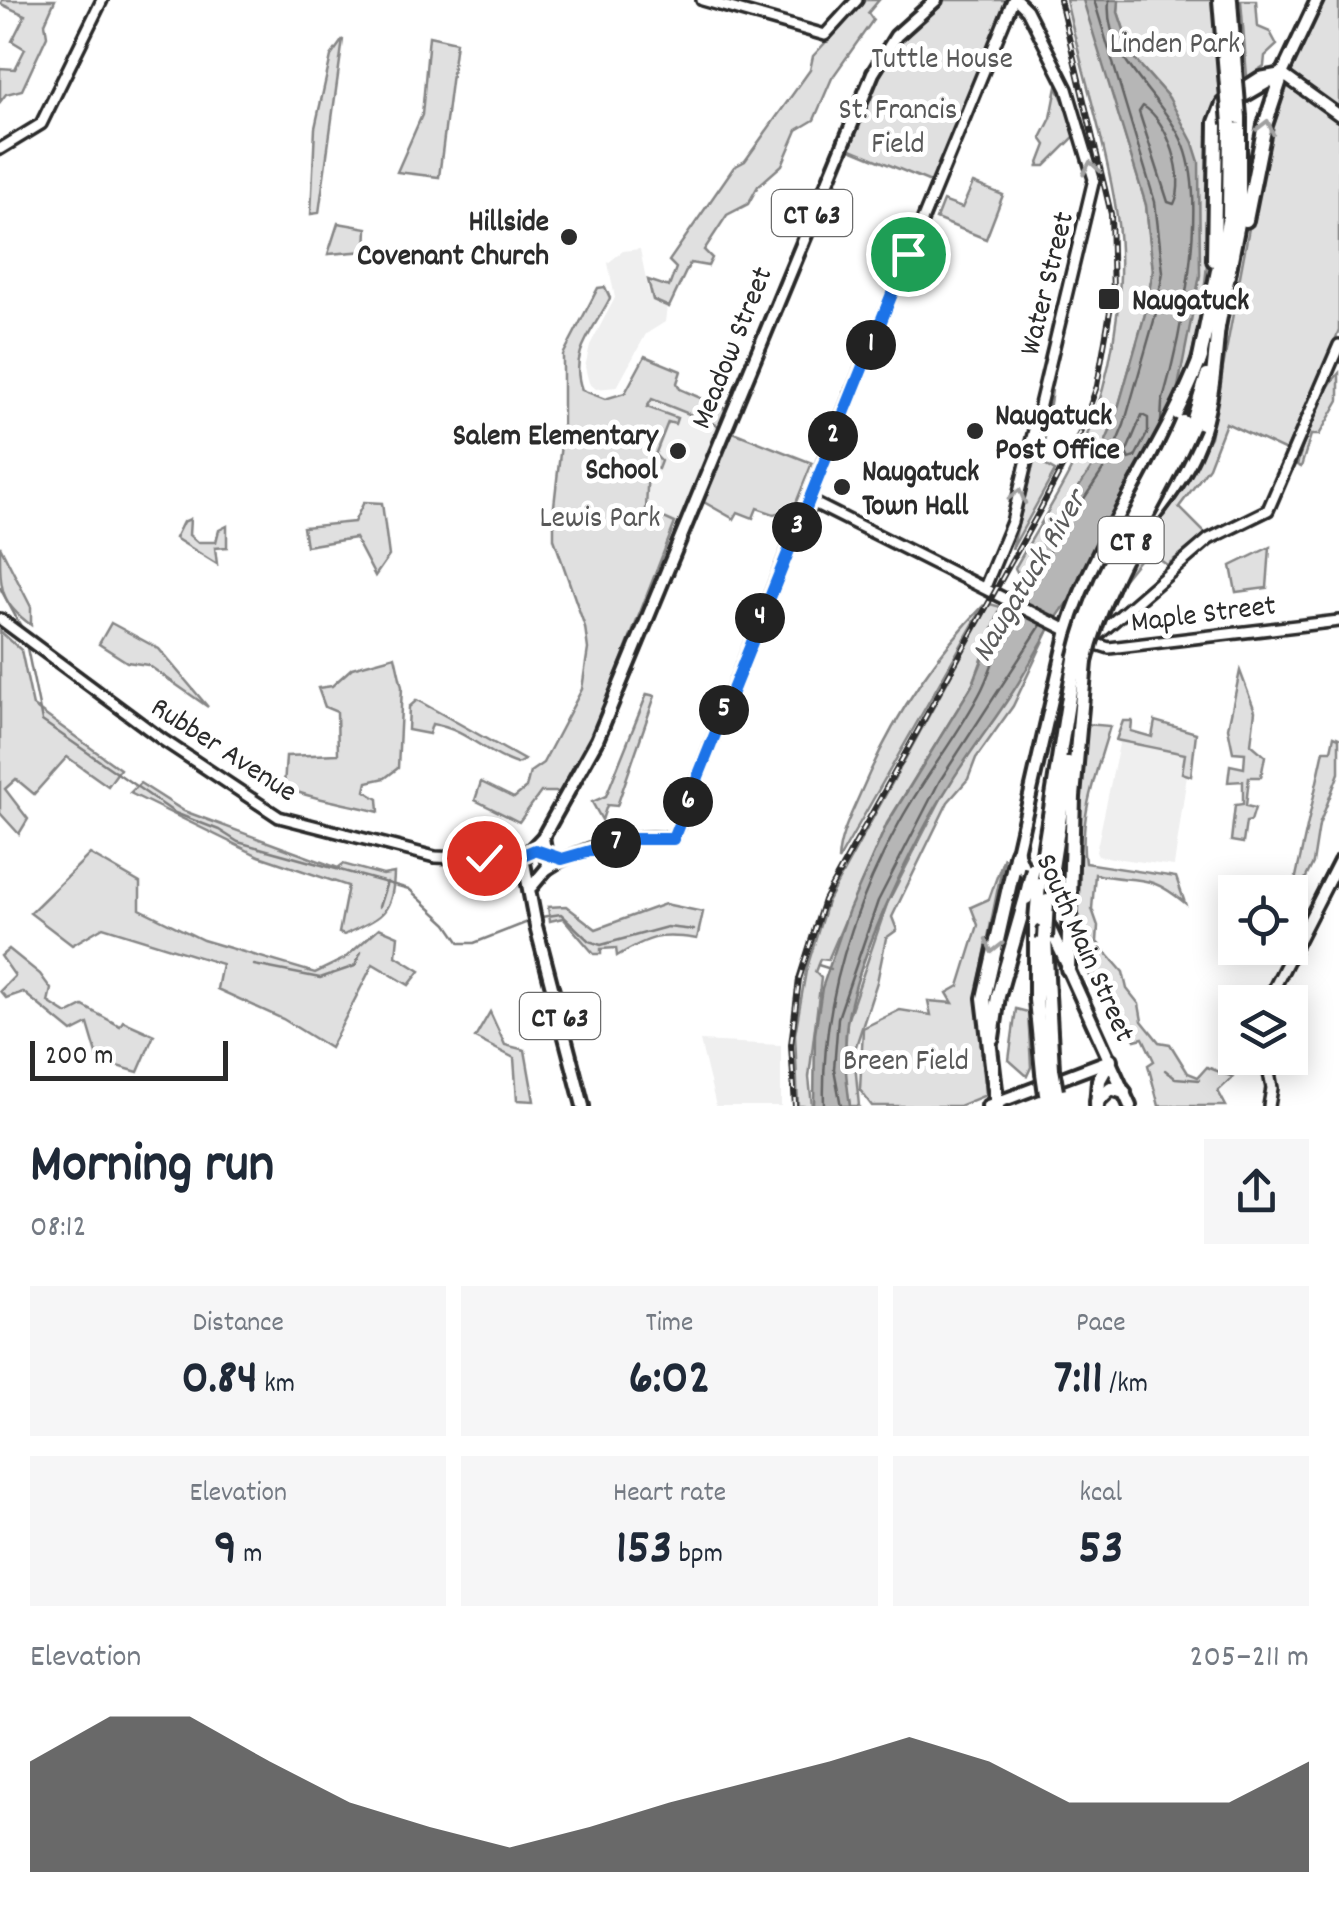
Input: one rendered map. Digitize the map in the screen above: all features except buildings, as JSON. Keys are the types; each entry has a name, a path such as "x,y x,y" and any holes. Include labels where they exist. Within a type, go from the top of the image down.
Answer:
{"highway":[{"name":"CT 8","path":"1048,1071 1036,1000 1036,920 1054,788 1080,661 1115,571 1184,422 1218,325 1226,289 1241,194 1220,0"},
{"name":"CT 8","path":"1230,0 1230,71"},
{"path":"1226,289 1244,232 1265,126 1282,74"},
{"path":"1211,311 1218,221 1216,122 1223,104"},
{"name":"CT 8","path":"1184,422 1229,217 1235,120"},
{"path":"1068,630 1080,622 1117,560 1193,460 1209,412 1218,325"},
{"path":"1068,630 1081,593 1184,422"},
{"name":"CT 8","path":"1058,1106 1050,1097 1045,940 1080,661"},
{"path":"1068,969 1080,661"},
{"path":"990,1060 998,996 1054,788"},
{"path":"993,1105 985,987 1018,852"},
{"path":"1097,1103 1099,1080 1110,1060"},
{"path":"1097,1103 1111,1088 1127,1099"}],"main road":[{"name":"Meadow Street","path":"536,854 597,740 866,88 896,36 936,0"},
{"path":"1223,104 1232,103 1282,74 1316,0"},
{"path":"1223,104 1260,78 1292,48"},
{"path":"1260,78 1282,74"},
{"name":"South Main Street","path":"1068,630 1018,852 1127,1099"},
{"path":"534,872 536,854"},
{"name":"CT 63","path":"536,854 532,886 536,926 583,1106"},
{"path":"993,1105 1110,1060"}],"street":[{"path":"0,149 41,124 102,0"},
{"path":"702,0 825,35 858,0"},
{"path":"534,872 562,859 632,839 673,839 1015,0"},
{"name":"Water Street","path":"985,587 1008,536 1094,179 1067,89 1027,10 1015,0"},
{"path":"1282,74 1339,115"},
{"path":"1090,642 1209,538 1268,510 1339,346"},
{"name":"Maple Street","path":"808,500 1109,648 1339,621"},
{"name":"Rubber Avenue","path":"2,620 37,649 278,817 411,853 511,860 536,854"},
{"path":"536,854 562,859"},
{"name":"Rubber Avenue","path":"511,860 534,872"},
{"path":"1276,985 1339,861"},
{"path":"1269,1075 1269,1106"}],"shaded area":[{"path":"640,249 648,290 653,300 667,307 665,322 646,334 617,387 596,389 589,383 585,367 590,345 615,298 608,263 623,251"},
{"name":"Salem Elementary School","path":"652,398 717,426 677,523 645,510 648,463 642,420"},
{"path":"1121,735 1191,747 1174,866 1098,856 1096,852"},
{"path":"700,1041 781,1045 781,1106 716,1106"}],"green space":[{"path":"2,0 55,0 45,23 47,36 22,90 6,94 0,102 0,68 15,69 25,49 12,41 25,15 1,4"},
{"path":"865,0 879,0 868,13 873,20 832,78 814,120 797,130 782,165 758,186 748,204 727,215 704,250 712,258 708,266 690,263 669,307 653,300 648,280 669,287 676,268 669,261 734,167 745,161 810,70 813,56"},
{"path":"944,0 1005,0 1007,4 963,109 969,112 938,185 841,145 874,71 881,74 902,41"},
{"path":"1066,0 1084,0 1146,205 1153,271 1145,314 1114,422 1099,458 1020,577 1015,568 1069,472 1096,412 1109,365 1119,290 1117,216"},
{"name":"Linden Park","path":"1119,0 1214,0 1220,92 1207,136 1211,144 1211,178 1205,281 1193,348 1171,413 1181,372 1169,98 1133,57 1118,12"},
{"path":"1241,0 1256,0 1258,27 1270,32 1277,45 1265,56 1264,66 1247,77"},
{"path":"1323,0 1339,0 1339,108 1291,72"},
{"path":"429,36 456,42 439,177 397,172 422,115"},
{"path":"343,39 319,213 311,214 315,128 331,56"},
{"path":"1284,84 1339,121 1339,331 1286,451 1226,423 1209,467 1179,507 1206,534 1167,565 1147,550 1120,584 1138,542 1182,487 1210,437 1266,137"},
{"path":"1057,87 1078,133 1045,166 1038,166 1046,145 1041,138 1051,118"},
{"path":"973,183 1003,195 986,239 936,219 943,201 962,208"},
{"path":"338,223 367,228 366,251 328,254"},
{"name":"Lewis Park","path":"605,287 610,298 578,364 582,390 605,399 625,393 645,356 681,371 677,383 680,389 730,411 724,428 652,399 647,407 677,418 675,424 668,422 655,455 661,461 658,469 648,466 646,510 675,523 588,746 559,792 541,792 519,822 475,800 481,782 514,798 526,788 530,772 543,763 582,689 588,649 585,627 554,539 554,506 563,427 563,355 598,288"},
{"path":"1339,373 1339,400 1319,435 1311,435 1301,467 1297,465 1313,417"},
{"path":"1052,390 1041,463 1055,471 1012,549"},
{"path":"733,432 812,463 794,508 774,514 757,508 753,518 738,512 734,519 702,501"},
{"path":"364,502 382,503 389,556 375,576 355,538 306,546 303,527 354,522"},
{"path":"190,519 189,535 197,542 216,542 219,530 227,526 227,547 215,548 217,564 175,538 183,522"},
{"path":"0,546 31,607 31,625 13,609 4,593"},
{"path":"1270,547 1267,588 1236,592 1231,566"},
{"path":"990,604 1001,607 973,684 887,823 828,960 820,959 815,972 821,978 809,1077 812,1106 798,1106 795,1034 806,971 827,902"},
{"path":"984,605 838,861 849,819 898,718 946,648"},
{"path":"111,623 159,649 208,707 148,665 127,662 99,644"},
{"path":"0,631 21,650 33,706 120,769 108,786 67,757 34,794 16,779 5,789 28,819 19,834 0,813"},
{"path":"1048,632 1013,706 976,758 968,779 948,802 892,917 897,930 886,938 877,982 854,1052 859,1106 850,1106 844,1069 847,1021 887,904 947,787"},
{"path":"395,656 402,687 398,768 385,778 367,782 365,791 378,799 379,812 284,787 286,756 338,754 337,712 325,707 318,688 332,686 352,668"},
{"path":"1240,671 1255,711 1251,744 1265,756 1261,777 1249,777 1246,806 1255,808 1251,821 1246,822 1243,843 1231,841 1235,805 1243,804 1243,781 1228,782 1230,765 1244,768 1245,753 1233,752 1228,728"},
{"path":"647,694 655,696 617,806 607,805 602,820 592,802 606,796"},
{"path":"417,700 524,760 517,764 505,760 445,727 432,724 429,734 408,730 409,707"},
{"path":"1123,721 1132,721 1131,731 1152,737 1155,721 1196,733 1191,776 1182,773 1185,754 1116,740"},
{"path":"1086,724 1110,726 1087,811 1085,863 1176,877 1185,903 1151,882 1095,874 1092,909 1098,926 1097,942 1123,972 1127,989 1139,1004 1142,1021 1159,1042 1170,1044 1188,1073 1198,1077 1207,1067 1218,1071 1218,1075 1233,1077 1218,1091 1226,1106 1159,1106 1148,1065 1154,1061 1143,1038 1135,1040 1100,978 1091,979 1072,932 1075,834"},
{"path":"1334,736 1339,738 1339,773 1319,825 1313,863 1307,875 1296,875 1324,750 1331,750"},
{"path":"140,783 184,811 338,868 343,864 383,875 394,873 387,907 367,924 344,935 339,933 348,886 259,856 130,793"},
{"path":"90,854 140,883 140,909 203,940 315,973 344,959 379,928 398,936 396,956 420,971 409,985 373,964 330,1048 283,1019 217,989 222,964 103,927 72,945 30,913"},
{"name":"Breen Field","path":"1004,857 979,983 986,1095 959,1106 872,1106 860,1090 863,1028 900,1010 931,1015 928,1001 953,1003 947,993 959,986 978,925 971,907 989,899"},
{"path":"665,904 703,912 697,939 654,938 617,956 616,948 594,954 563,918 550,921 548,907 566,906 596,929"},
{"path":"9,949 40,974 51,989 48,1002 67,1014 83,1006 120,1026 123,1021 154,1035 138,1072 99,1061 88,1024 72,1032 23,992 6,998 0,991 15,976 1,956"},
{"path":"1016,1009 1028,1012 1031,1067 1027,1076 1009,1060"},
{"path":"490,1012 505,1045 525,1050 534,1101 517,1100 514,1058 475,1038"}],"water":[{"name":"Naugatuck River","path":"1083,0 1119,0 1118,12 1133,57 1169,98 1199,162 1200,275 1166,448 1086,581 1058,616 920,836 875,933 853,995 845,1043 850,1106 814,1106 815,1034 822,988 848,912 887,824 973,684 1011,589 1099,457 1114,422 1145,314 1153,270 1146,205"}],"waterway":[{"path":"0,588 23,630"},
{"path":"26,643 42,721 175,813 238,842 409,889 447,924 460,943 474,943 533,920"},
{"path":"379,907 387,882"},
{"path":"541,917 561,914 589,941 601,945 667,927 694,930"},
{"path":"254,965 320,978 355,966 361,952"},
{"path":"818,965 831,969"},
{"path":"1165,1070 1175,1078 1200,1080"}],"railway":[{"path":"795,1106 791,1045 799,979 824,900 1040,510 1081,431 1097,386 1113,294 1111,214 1060,0"}],"place":[{"name":"Hillside Covenant Church","path":"569,237"},
{"name":"Naugatuck","path":"1109,299"},
{"name":"Naugatuck Post Office","path":"975,431"},
{"name":"Salem Elementary School","path":"678,451"},
{"name":"Naugatuck Town Hall","path":"842,487"}],"route":[{"path":"484,858 511,860 535,850 562,859 632,839 673,839 908,254"}],"park label":[{"name":"Tuttle House","path":"942,57"},
{"name":"St. Francis Field","path":"898,125"}]}
